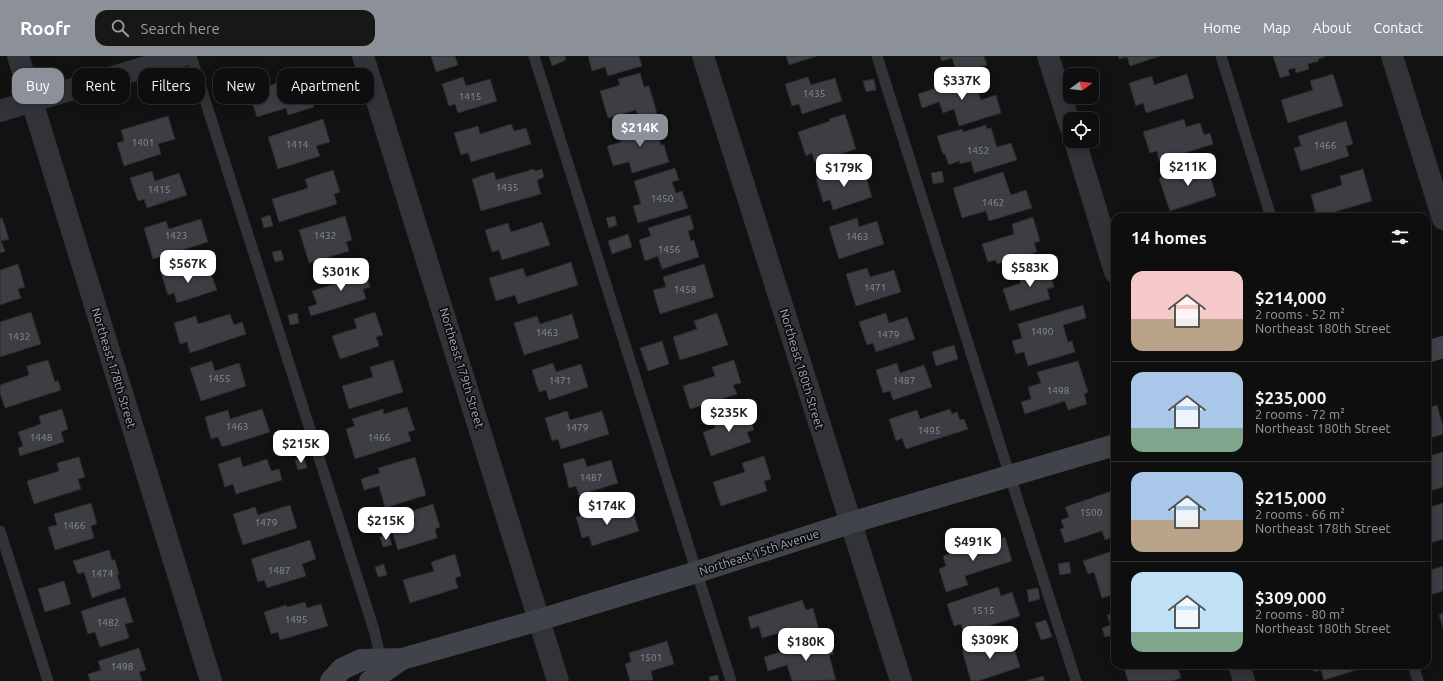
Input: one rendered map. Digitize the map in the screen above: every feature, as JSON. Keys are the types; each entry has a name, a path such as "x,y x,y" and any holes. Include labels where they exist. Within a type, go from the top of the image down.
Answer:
{"street":[{"name":"Northeast 178th Street","path":"18,56 22,68"},
{"path":"64,92 182,56"},
{"name":"Northeast 179th Street","path":"363,56 558,681"},
{"name":"Northeast 180th Street","path":"703,56 901,681"},
{"path":"1048,56 1066,112"},
{"path":"1392,56 1443,219"},
{"path":"0,111 25,104"},
{"name":"Northeast 178th Street","path":"33,104 211,681"},
{"path":"1076,148 1111,259"},
{"path":"1431,351 1443,347"},
{"name":"Northeast 15th Avenue","path":"331,681 342,669 361,660 402,659 539,620 697,572 850,523 1111,445"},
{"name":"Northeast 15th Avenue","path":"370,681 402,659"},
{"path":"1240,669 1244,681"}],"lane":[{"path":"191,56 374,630 381,660"},
{"path":"534,56 731,681"},
{"path":"877,56 1076,681"},
{"path":"1221,56 1270,213"},
{"path":"0,531 48,681"},
{"path":"1414,669 1418,681"}],"building":[{"path":"431,56 455,56 458,65 436,72"},
{"path":"549,56 565,56 566,60 552,66"},
{"path":"588,56 639,56 642,66 608,76 605,67 592,71"},
{"path":"786,56 817,56 789,65"},
{"path":"940,56 984,56 987,65 957,74 952,58 942,61"},
{"path":"1118,56 1160,56 1130,66 1127,57 1119,59"},
{"path":"1273,56 1325,57 1318,59 1319,61 1308,64 1309,69 1296,73 1295,68 1288,70 1290,75 1280,78"},
{"path":"640,73 644,87 649,86 657,113 639,119 636,110 608,118 600,91 620,85 618,79"},
{"path":"1187,74 1194,98 1146,113 1143,103 1136,106 1129,83 1152,76 1154,85"},
{"path":"1333,74 1343,106 1288,123 1281,100 1313,90 1310,81"},
{"path":"973,76 981,100 996,95 1001,113 959,126 954,109 943,113 939,102 922,108 918,94"},
{"path":"463,77 466,86 490,79 497,101 458,113 455,104 449,106 442,84"},
{"path":"808,77 811,85 835,78 842,101 802,114 799,104 792,106 785,84"},
{"path":"874,79 876,90 866,92 863,81"},
{"path":"277,83 277,104 313,104 314,107 288,115 286,108 257,117 253,104 269,104 269,86"},
{"path":"845,114 856,149 815,162 812,153 806,156 798,132"},
{"path":"168,116 175,139 158,144 161,154 124,166 117,143 124,141 121,130"},
{"path":"323,119 330,142 316,146 320,156 278,169 268,137"},
{"path":"1184,119 1186,127 1200,123 1204,135 1210,133 1213,144 1159,161 1157,151 1150,153 1143,132"},
{"path":"660,120 664,134 658,135 661,145 664,145 669,162 632,173 629,162 613,166 607,146 621,142 618,132"},
{"path":"1346,121 1353,144 1346,146 1349,156 1301,171 1294,148 1301,146 1298,136"},
{"path":"511,124 514,131 526,128 531,144 471,162 468,153 461,155 454,133 478,126 480,134"},
{"path":"986,125 987,129 991,128 997,147 1011,143 1017,160 974,173 971,161 960,164 959,161 949,165 945,154 943,154 937,136 962,129 963,132"},
{"path":"1206,163 1216,196 1170,211 1159,178"},
{"path":"853,167 856,176 865,174 872,197 833,210 830,200 823,202 816,179"},
{"path":"675,168 679,180 672,182 676,193 682,191 688,208 638,223 633,206 641,204 634,181"},
{"path":"534,169 535,171 542,169 544,177 537,180 541,194 481,211 472,179 494,172 496,180"},
{"path":"1363,169 1372,201 1331,213 1316,213 1311,195 1342,185 1340,176"},
{"path":"333,170 340,192 334,194 337,204 279,222 272,199 308,188 305,179"},
{"path":"152,171 155,181 179,173 187,195 147,208 144,199 138,201 130,178"},
{"path":"942,171 944,182 933,184 931,173"},
{"path":"1003,172 1011,195 1026,190 1032,208 989,221 986,211 962,218 953,188"},
{"path":"270,215 273,226 264,228 261,218"},
{"path":"690,215 694,229 688,231 691,241 694,240 699,257 662,269 658,256 645,261 639,240 651,236 648,228"},
{"path":"345,216 352,240 346,242 349,251 309,263 299,230"},
{"path":"615,216 617,225 609,228 606,218"},
{"path":"1033,217 1040,241 1034,243 1037,252 997,264 996,260 988,262 982,244 1014,234 1012,224"},
{"path":"0,218 2,218 9,239 1,241 5,251 0,253"},
{"path":"857,218 859,227 877,221 884,244 839,259 829,227"},
{"path":"201,219 208,242 153,259 144,228 166,221 169,229"},
{"path":"542,222 550,245 502,260 499,250 492,252 485,230 508,223 511,232"},
{"path":"628,234 632,247 612,254 608,241"},
{"path":"281,250 284,260 275,262 272,252"},
{"path":"571,262 578,285 518,304 515,295 496,301 489,278 523,268 526,277"},
{"path":"18,264 25,287 18,289 21,298 0,305 0,270"},
{"path":"704,264 714,297 660,314 653,290 666,287 663,277"},
{"path":"1047,264 1054,287 1047,289 1050,299 1010,311 1003,289 1021,283 1018,274"},
{"path":"363,265 370,287 363,289 366,299 311,316 308,307 317,304 312,291 344,281 341,272"},
{"path":"181,266 185,276 209,268 217,290 177,303 174,293 168,295 161,273"},
{"path":"867,268 870,277 894,270 901,292 856,306 846,274"},
{"path":"1083,305 1086,318 1063,325 1068,342 1072,341 1075,352 1028,366 1024,352 1016,354 1012,341 1022,338 1018,324"},
{"path":"31,312 41,344 0,357 0,322"},
{"path":"375,312 383,335 376,337 379,346 340,359 332,336 357,328 354,319"},
{"path":"297,313 299,323 290,325 288,315"},
{"path":"717,313 728,345 680,360 673,337 697,329 694,321"},
{"path":"886,313 889,323 907,317 915,339 876,352 873,343 867,345 859,322"},
{"path":"230,314 234,325 242,322 246,334 190,353 187,342 180,344 174,323 196,316 198,324"},
{"path":"572,314 579,338 524,355 514,323 537,316 540,324"},
{"path":"662,341 669,364 648,371 640,348"},
{"path":"954,345 958,359 936,366 932,352"},
{"path":"48,360 55,382 58,380 61,390 5,408 0,393 0,385 29,375 27,366"},
{"path":"393,360 403,392 349,409 342,386 373,377 370,367"},
{"path":"734,360 741,383 733,385 737,394 690,409 683,386 715,376 712,367"},
{"path":"212,361 215,371 239,363 246,386 201,401 190,368"},
{"path":"1078,361 1088,392 1084,394 1087,404 1068,410 1065,401 1025,414 1021,402 1031,399 1028,387 1041,383 1037,372"},
{"path":"553,363 556,372 581,364 588,387 549,400 546,390 539,392 532,370"},
{"path":"897,363 900,373 924,365 932,387 893,400 890,391 883,393 876,370"},
{"path":"1437,405 1443,426 1443,434 1431,438 1431,407"},
{"path":"407,407 415,430 408,432 411,441 355,459 346,429 355,426 352,419 383,409 384,414"},
{"path":"62,409 68,429 61,432 64,442 20,456 18,448 23,446 18,432 41,424 39,416"},
{"path":"262,409 270,432 222,447 218,437 211,439 205,417 228,410 230,419"},
{"path":"747,409 754,430 747,432 751,442 711,456 703,432 715,428 713,420"},
{"path":"950,409 952,414 957,412 960,420 964,419 968,429 906,449 902,438 896,441 889,419 917,410 920,419"},
{"path":"567,411 570,420 602,411 609,434 561,449 558,439 552,441 545,418"},
{"path":"1443,452 1443,487 1431,491 1432,466 1431,455"},
{"path":"764,456 771,479 764,481 767,491 721,506 713,482 745,472 742,463"},
{"path":"79,457 85,477 78,479 81,489 34,504 27,481 59,471 57,463"},
{"path":"240,457 243,467 267,459 271,471 279,469 282,480 236,494 233,484 225,487 218,464"},
{"path":"415,457 426,495 385,508 379,486 364,490 361,479 380,473 378,468"},
{"path":"304,458 307,468 298,470 295,460"},
{"path":"584,458 587,467 611,460 618,483 579,495 576,486 569,488 563,464"},
{"path":"1111,491 1111,538 1105,540 1102,531 1065,543 1060,529 1064,528 1061,520 1069,517 1065,507"},
{"path":"91,503 97,524 91,526 94,538 55,550 48,527 57,525 54,514"},
{"path":"1443,503 1443,539 1431,543 1431,507"},
{"path":"433,504 440,527 435,529 437,538 398,550 391,528 415,521 412,511"},
{"path":"290,505 297,528 243,545 233,514 255,507 258,515"},
{"path":"598,509 601,518 632,509 639,531 592,546 589,536 582,538 576,517"},
{"path":"389,535 392,545 383,547 380,537"},
{"path":"1005,537 1012,561 965,576 968,585 946,592 939,569 946,566 943,556"},
{"path":"310,540 316,559 302,564 306,576 267,588 264,580 258,582 251,559"},
{"path":"109,550 112,560 115,560 121,588 92,598 84,572 78,574 73,561"},
{"path":"1111,551 1111,595 1102,598 1094,572 1088,574 1083,561"},
{"path":"455,554 461,576 455,578 458,588 410,603 403,580 434,571 431,562"},
{"path":"1069,562 1071,573 1060,575 1058,564"},
{"path":"384,564 387,575 378,577 375,567"},
{"path":"1443,566 1443,591 1431,595 1431,570"},
{"path":"64,581 71,604 45,612 38,589"},
{"path":"998,587 1001,596 1012,592 1020,616 964,634 961,624 954,626 947,604"},
{"path":"1038,588 1040,599 1029,602 1027,590"},
{"path":"125,597 133,622 125,624 129,638 100,647 95,632 88,634 81,611"},
{"path":"802,600 806,610 813,608 819,630 797,637 794,628 762,638 759,626 751,629 748,617"},
{"path":"305,602 307,608 321,604 328,626 280,640 278,632 271,634 264,612 286,605 287,607"},
{"path":"1443,613 1443,628 1439,615"},
{"path":"1111,614 1111,625 1107,615"},
{"path":"1046,620 1052,637 1041,640 1035,623"},
{"path":"1111,625 1111,636 1105,637 1102,628"},
{"path":"824,638 825,640 829,639 834,654 829,655 836,680 792,681 787,665 768,671 764,657"},
{"path":"1011,639 1020,667 978,681 971,681 962,650 985,643 987,647"},
{"path":"667,641 674,664 651,671 653,680 630,681 625,664 631,662 629,653"},
{"path":"139,648 146,670 139,672 142,681 90,681 88,674 101,670 98,661"},
{"path":"1124,669 1178,669 1181,678 1172,681 1128,681"},
{"path":"1313,669 1360,669 1324,680 1321,670 1314,672"},
{"path":"718,675 719,681 710,681 709,677"},
{"path":"1043,676 1045,681 1026,681"}]}
